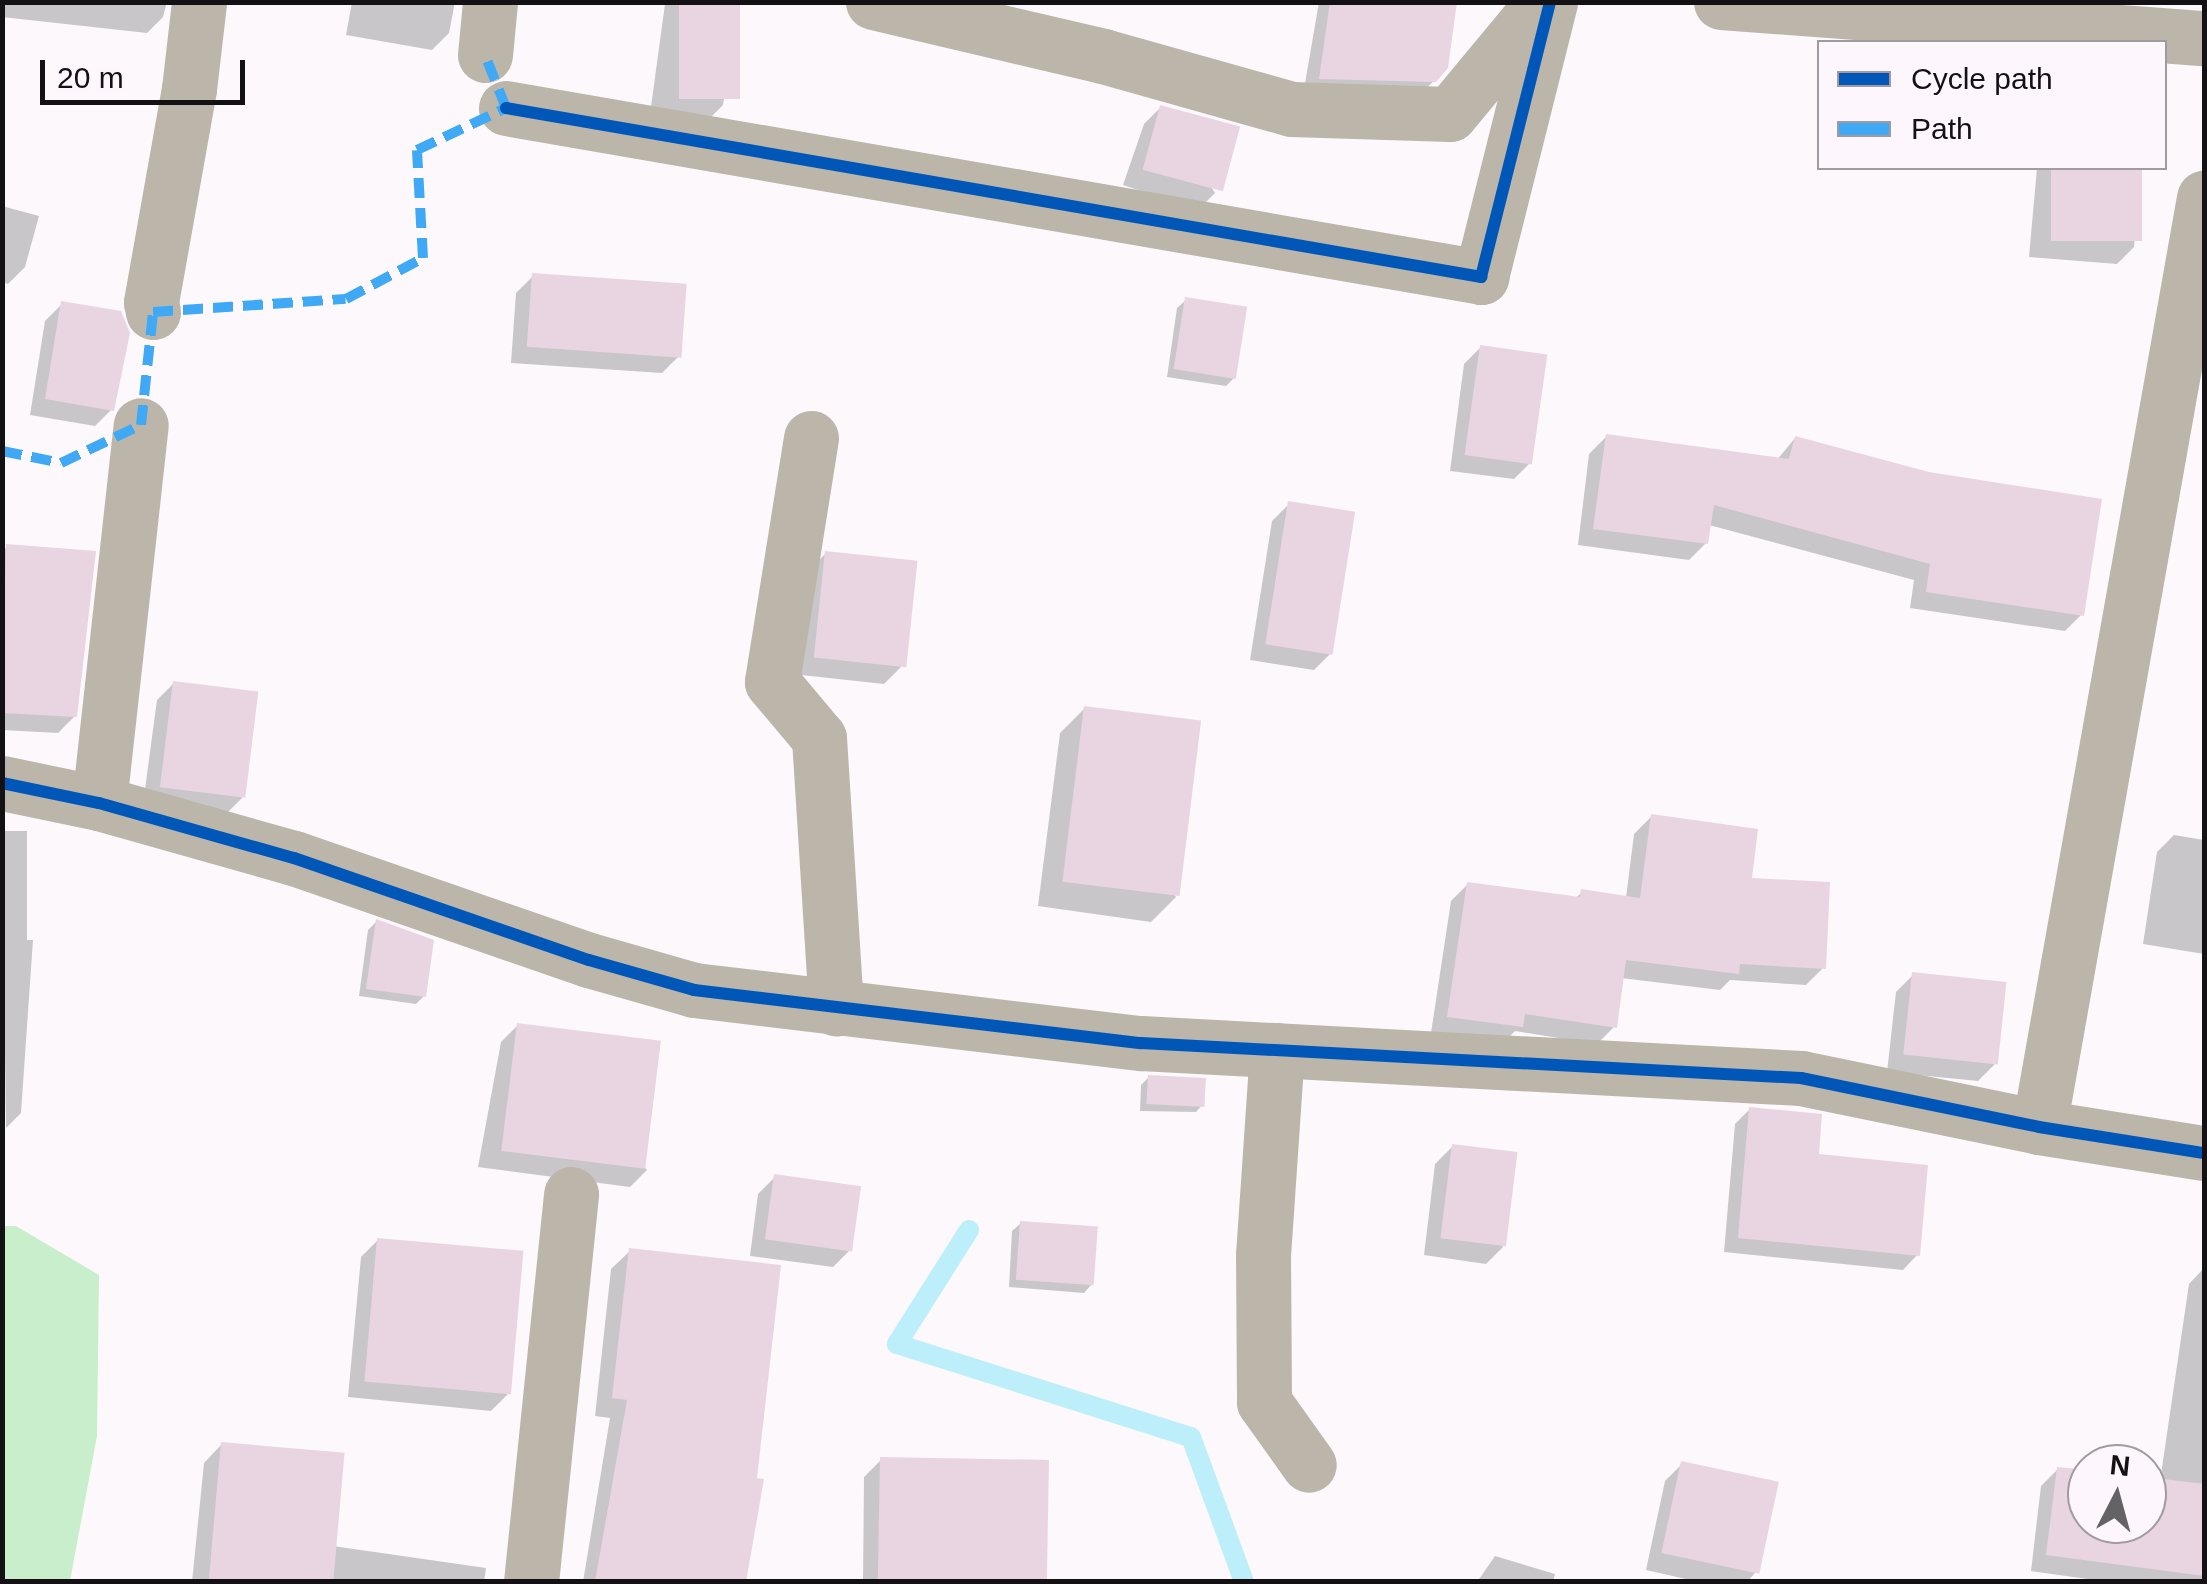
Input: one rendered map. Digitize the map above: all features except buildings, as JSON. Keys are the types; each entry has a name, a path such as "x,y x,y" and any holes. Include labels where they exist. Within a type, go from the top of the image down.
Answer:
{"street":[{"path":"153,312 150,302 189,89 199,2"},
{"path":"873,2 1104,56 1290,109 1450,114 1547,2"},
{"path":"506,108 1482,277 1547,2"},
{"path":"1721,2 2204,38"},
{"path":"2039,1127 2204,198"},
{"path":"99,803 141,425"},
{"path":"810,438 772,682 819,738 836,1008"},
{"path":"2,782 99,803 294,858 589,960 694,990 1142,1043 1801,1078 2039,1127 2204,1153"},
{"path":"1277,1050 1263,1254 1264,1402 1309,1464"},
{"path":"531,1582 571,1194"}],"green space":[{"path":"3,1226 16,1226 99,1275 97,1436 70,1581 3,1581"}],"waterway":[{"path":"969,1230 897,1344 1191,1437 1244,1582"}],"marked path":[{"path":"2,451 61,463 141,425 153,312 346,299 423,258 417,150 506,108 485,55"}],"cycle path":[{"path":"506,108 1481,277 1550,2"},
{"path":"2,783 99,803 294,858 589,960 694,990 1141,1043 1801,1078 2039,1127 2204,1153"}]}
